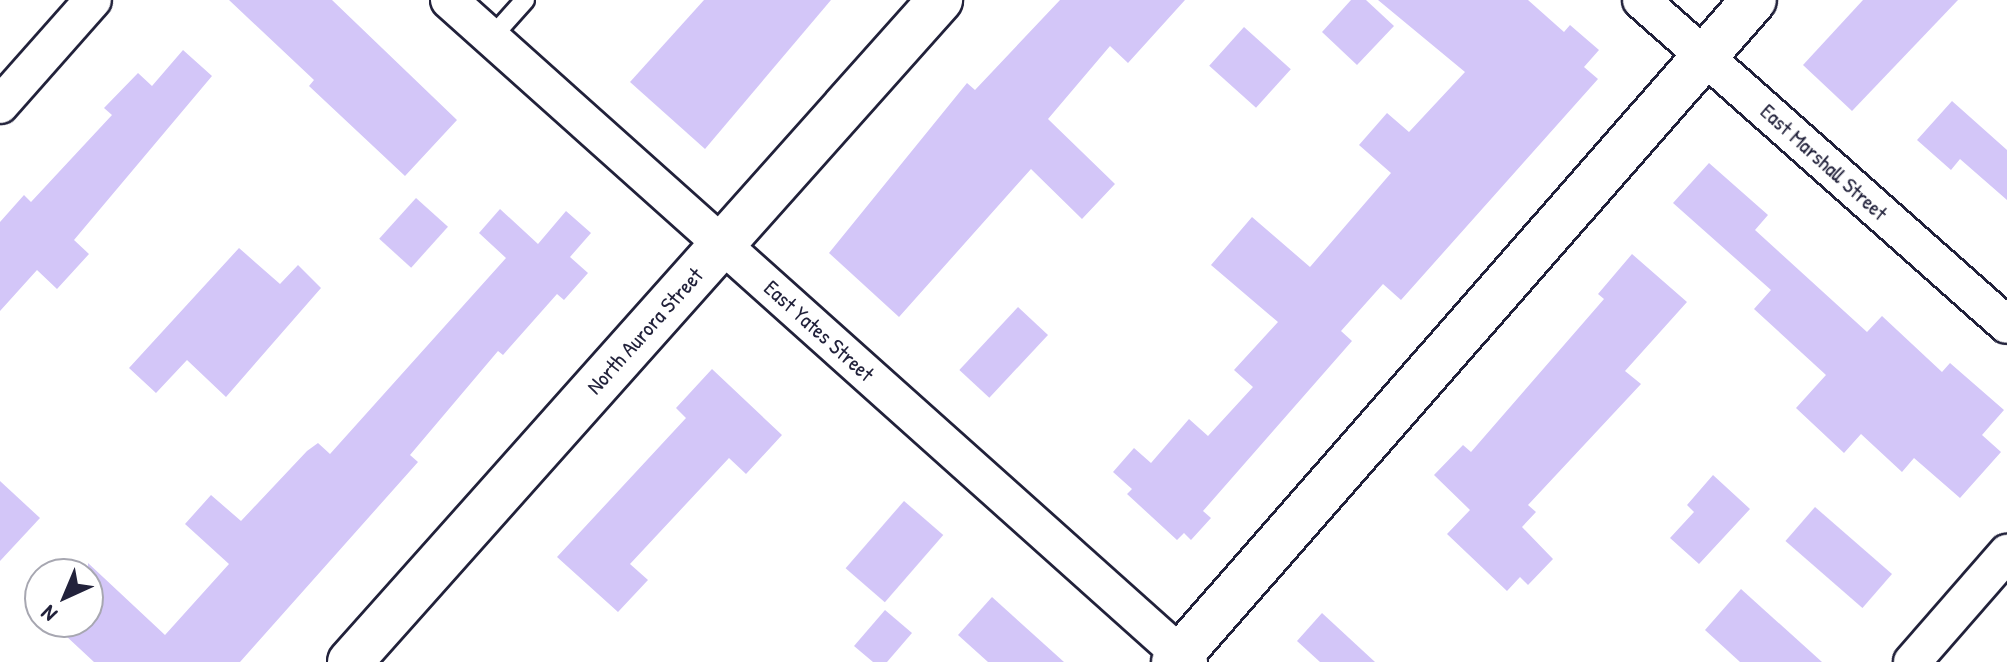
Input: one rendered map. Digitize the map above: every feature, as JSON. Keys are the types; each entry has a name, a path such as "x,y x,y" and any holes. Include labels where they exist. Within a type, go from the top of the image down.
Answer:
{"street":[{"path":"0,105 93,0"},
{"name":"East Yates Street","path":"449,0 1181,659"},
{"name":"North Aurora Street","path":"350,662 940,0"},
{"name":"East Marshall Street","path":"1641,0 2007,325"},
{"path":"1181,659 1754,0"},
{"path":"1912,662 2007,553"}],"lane":[{"path":"491,38 525,0"}],"building":[{"path":"229,0 332,0 457,120 405,176 309,86 314,80"},
{"path":"704,0 831,0 705,149 630,82"},
{"path":"1060,0 1185,0 1128,63 1110,46 1048,119 1115,184 1082,219 1031,169 899,317 829,253 967,83 975,90"},
{"path":"1351,0 1366,0 1394,26 1357,65 1322,32"},
{"path":"1378,0 1528,0 1564,32 1570,25 1599,50 1584,67 1598,79 1401,300 1383,284 1341,331 1352,341 1203,511 1211,518 1191,540 1184,533 1177,540 1127,494 1132,489 1113,472 1134,448 1151,463 1189,419 1208,436 1253,387 1234,370 1278,322 1211,265 1252,217 1310,267 1391,173 1359,145 1387,113 1409,132 1465,72"},
{"path":"1863,0 1958,0 1852,111 1803,65"},
{"path":"1244,27 1291,69 1256,108 1209,66"},
{"path":"183,50 212,76 74,240 89,254 57,289 37,270 0,311 0,222 24,195 31,202 112,115 104,108 138,73 152,86"},
{"path":"1952,101 2007,150 2007,200 1960,159 1951,170 1917,140"},
{"path":"1709,163 1768,215 1755,230 1867,332 1882,316 1942,372 1950,363 2004,410 1982,435 2001,452 1960,498 1914,458 1902,472 1861,434 1844,453 1796,408 1826,375 1754,309 1771,290 1673,203"},
{"path":"416,198 448,227 411,268 379,239"},
{"path":"500,209 538,244 566,211 591,233 570,257 588,273 564,300 557,294 503,355 498,351 410,455 418,462 240,662 94,662 68,638 104,638 104,578 165,635 229,564 185,524 211,495 241,521 307,451 318,443 330,454 506,258 479,233"},
{"path":"239,248 280,284 298,265 321,288 226,397 187,360 156,393 129,368"},
{"path":"1632,254 1687,302 1625,371 1641,384 1528,505 1536,512 1522,527 1553,559 1528,585 1520,577 1507,591 1447,534 1470,510 1434,475 1463,445 1471,452 1604,299 1598,294"},
{"path":"1018,307 1048,335 989,398 959,370"},
{"path":"712,369 782,435 746,474 729,458 630,564 648,580 618,612 557,557 686,418 676,408"},
{"path":"1713,475 1750,509 1699,564 1670,538 1694,512 1687,505"},
{"path":"0,481 40,518 0,561"},
{"path":"904,501 943,535 885,602 846,568"},
{"path":"1815,507 1892,574 1862,608 1785,541"},
{"path":"1741,589 1822,662 1740,662 1705,630"},
{"path":"992,597 1064,662 988,662 958,635"},
{"path":"885,610 912,633 887,662 873,662 854,646"},
{"path":"1322,613 1375,662 1320,662 1297,641"}]}
